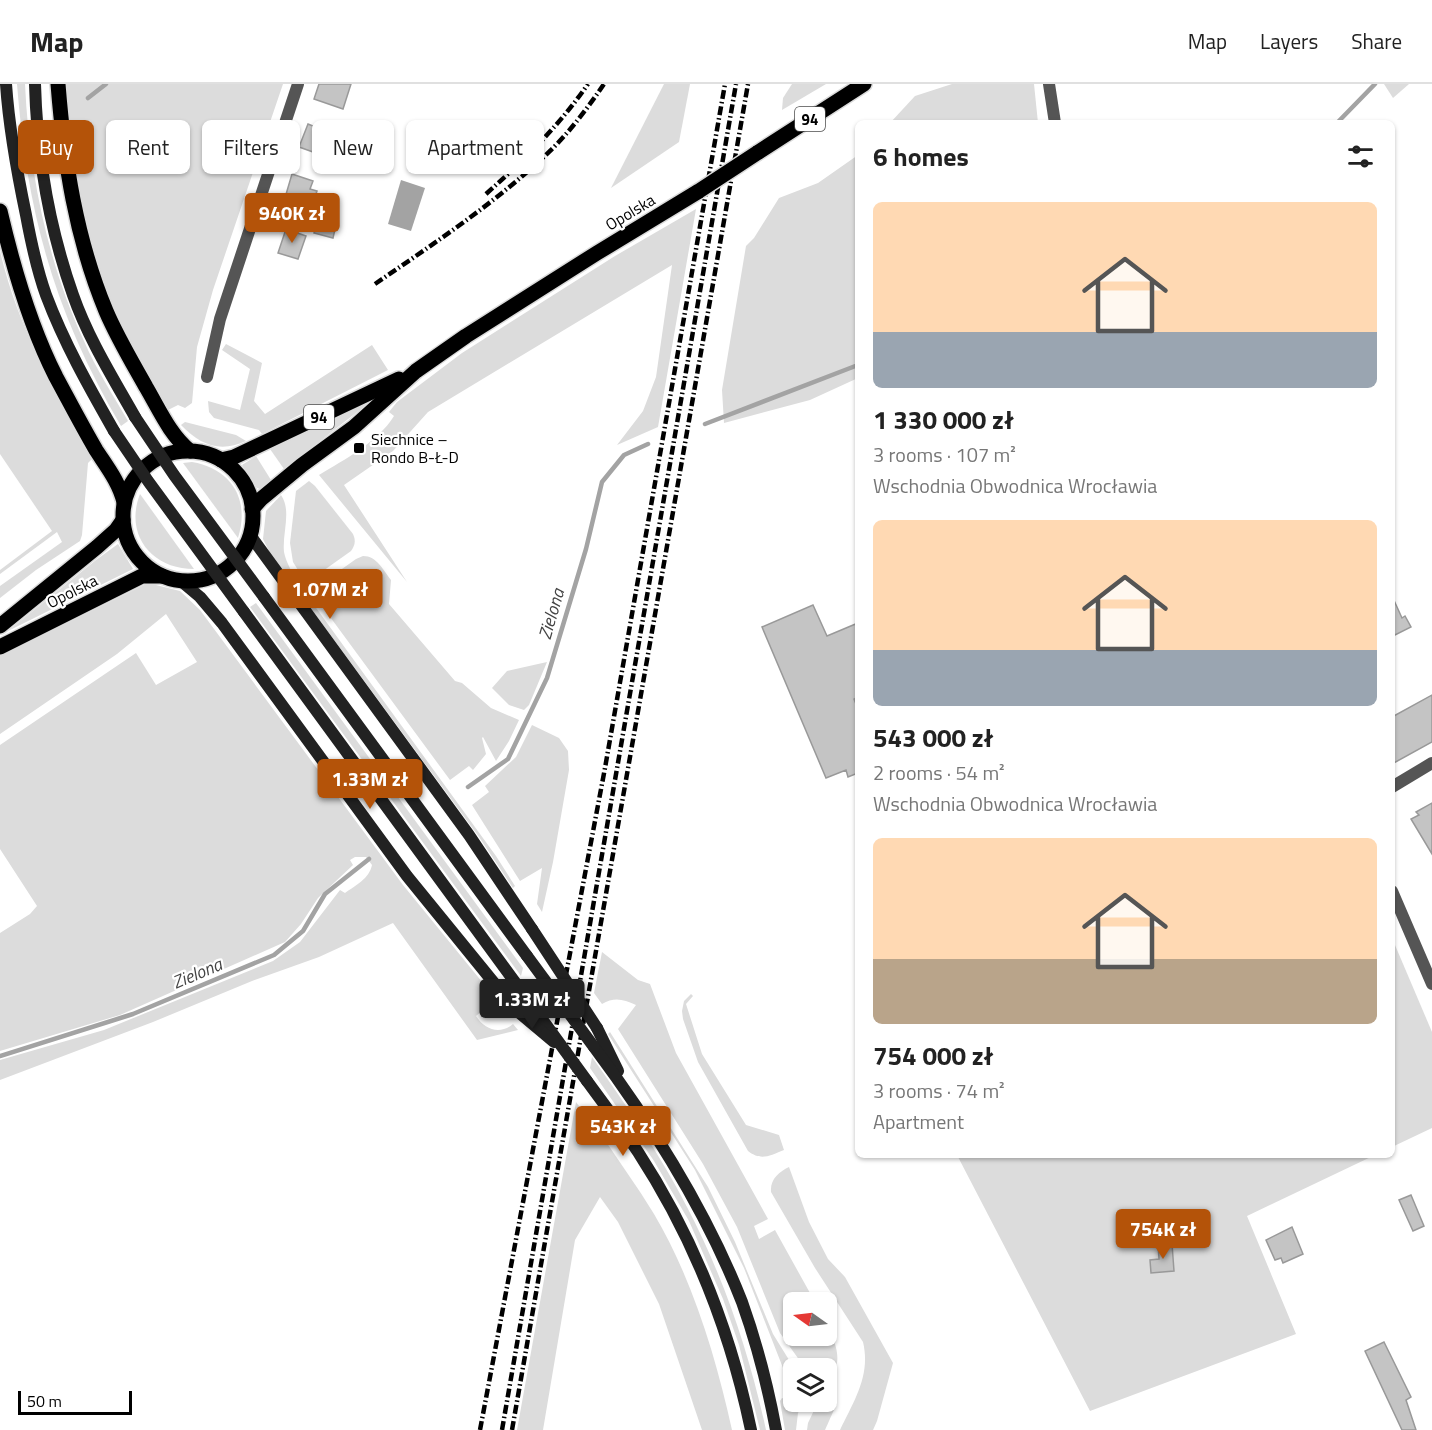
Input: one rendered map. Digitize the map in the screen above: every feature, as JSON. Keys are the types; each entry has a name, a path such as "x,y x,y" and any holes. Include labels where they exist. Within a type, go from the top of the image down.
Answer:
{"main road":[{"path":"6,84 19,184 46,294 72,354 114,430 142,473 638,1151 691,1246 727,1334 751,1430"},
{"path":"35,84 36,119 42,171 63,263 74,296 108,369 135,417 174,475 594,1047 663,1146 723,1259 751,1329 777,1430"},
{"path":"58,84 66,163 77,221 100,296 127,352 164,419 180,443 190,451"},
{"name":"Opolska","path":"252,509 303,465 354,427 416,371 466,336 699,191 864,84"},
{"path":"0,211 28,310 55,375 95,448 121,488 124,502 123,520 128,543 142,563 162,576 181,581 196,581 224,570 235,561 250,535 252,509 247,490 236,473 221,460 206,453 175,452 160,457 137,475 124,502"},
{"name":"Opolska","path":"221,460 234,457 416,371"},
{"name":"Opolska","path":"0,626 97,547 116,530 123,520"},
{"path":"250,535 469,835 597,1028 609,1050 626,1092"},
{"name":"Opolska","path":"0,647 142,576 162,576"},
{"path":"181,581 200,597 222,622 407,876 516,1011 567,1053"}],"street":[{"path":"207,378 220,319 298,84"},
{"path":"1049,84 1055,120"},
{"path":"1395,785 1432,762"},
{"path":"1395,898 1432,984"}],"shaded area":[{"path":"17,84 25,84 27,120 21,120"},
{"path":"66,84 283,84 271,120 202,120 202,174 252,174 213,290 197,347 192,403 185,408 178,405 168,410 124,334 112,307 91,245 75,174 94,174 94,120 68,120"},
{"path":"664,84 690,84 679,142 611,188"},
{"path":"792,84 826,84 782,110 783,98"},
{"path":"952,84 1034,84 1038,120 893,120 915,96"},
{"path":"1384,84 1409,84 1393,98"},
{"path":"855,157 855,379 810,400 724,423 722,390 746,246 754,238 779,198 818,183"},
{"path":"28,174 35,174 50,248 71,311 105,382 128,421 121,426 78,344 62,303 48,262"},
{"path":"401,180 425,188 411,231 388,224"},
{"path":"696,209 658,427 617,445 643,411 656,377 672,265 428,412 393,451 344,485 407,582 319,475 370,442 394,416 389,412 397,402 462,353 615,256"},
{"path":"0,251 16,306 38,358 92,459 88,463 80,541 36,570 0,598 0,586 62,542 57,532 0,574 0,570 52,531 0,454"},
{"path":"226,344 262,363 254,401 265,414 372,345 388,370 262,434 259,430 214,418 209,412 208,401 240,410 250,369 222,350"},
{"path":"368,399 370,402 284,469 270,449"},
{"path":"185,422 236,435 246,441 237,445 211,445 188,432 181,425"},
{"path":"256,456 271,480 260,489 242,465"},
{"path":"192,462 218,471 234,488 242,511 238,538 183,463"},
{"path":"309,481 353,534 355,541 351,551 306,583 293,562 290,543 296,491"},
{"path":"140,494 194,569 166,563 145,547 136,523 136,509"},
{"path":"281,495 286,508 284,552 296,583 288,579 272,557 263,539 266,511"},
{"path":"118,544 133,569 8,631 96,560"},
{"path":"363,556 376,561 391,580 389,604 455,681 462,683 491,708 519,720 496,761 483,737 486,754 473,770 469,766 450,780 311,591"},
{"path":"148,583 180,591 200,610 403,885 496,999 476,1016 480,1021 488,1028 498,1030 513,1024 518,1030 477,1040 393,923 319,957 0,1080 0,1060 104,1030 273,961 300,942 340,890 345,893 358,884 368,874 372,865 366,857 355,857 350,860 353,865 318,898 301,924 285,942 120,1015 0,1051 0,933 30,914 37,906 0,849 0,745 136,653 156,685 197,662 166,614 117,654 0,734 0,656"},
{"path":"306,594 496,856 515,886 513,888 479,837 304,599"},
{"path":"256,603 523,968 521,976 250,607"},
{"path":"547,662 529,705 524,710 509,705 492,688 507,671"},
{"path":"532,725 559,738 568,751 569,770 542,912 537,904 542,868 520,881 472,805 489,792 485,786 516,757"},
{"path":"1395,945 1432,1032 1432,1128 1395,1146"},
{"path":"602,952 638,980 650,984 676,1053 768,1219 754,1226 759,1239 775,1230 809,1292 783,1292 783,1337 737,1227 703,1164 618,1029 636,1005 619,1000 611,1000 602,1004 594,993"},
{"path":"691,994 693,996 686,1004 702,1054 746,1125 779,1135 784,1150 761,1157 748,1151 698,1062 682,1011 684,1001"},
{"path":"610,1032 708,1187 735,1242 773,1334 788,1358 783,1358 783,1368 744,1268 695,1170 608,1034"},
{"path":"592,1057 677,1187 713,1261 752,1372 766,1430 760,1430 739,1345 723,1299 689,1221 654,1161 590,1068"},
{"path":"576,1102 582,1110 579,1128 585,1145 600,1133 654,1214 680,1264 710,1346 732,1430 702,1430 659,1304 618,1222 600,1197 575,1240 543,1430 517,1430"},
{"path":"959,1158 1369,1158 1247,1216 1296,1334 1090,1411"},
{"path":"789,1167 809,1222 828,1259 845,1277 893,1363 873,1430 840,1430 856,1398 863,1377 865,1354 863,1342 837,1302 837,1292 831,1292 771,1192 772,1183 782,1171"},
{"path":"789,1346 836,1347 837,1358 798,1358"},
{"path":"783,1398 783,1412 799,1412 796,1430 785,1430 780,1401"},
{"path":"813,1412 833,1412 825,1430 807,1430"}],"building":[{"path":"319,84 351,84 343,109 314,99"},
{"path":"308,124 312,126 312,152 300,147"},
{"path":"292,174 313,181 310,189 317,191 313,203 299,199 295,212 282,208"},
{"path":"318,220 336,225 333,238 314,233"},
{"path":"286,229 306,236 298,259 278,253"},
{"path":"1395,603 1402,618 1405,616 1411,627 1395,635"},
{"path":"813,605 827,636 855,624 855,774 848,777 846,770 826,778 762,627"},
{"path":"1432,695 1432,742 1395,762 1395,715"},
{"path":"1432,803 1432,854 1411,819 1419,815 1416,812"},
{"path":"1411,1195 1424,1226 1413,1231 1399,1200"},
{"path":"1292,1227 1303,1254 1283,1263 1281,1258 1275,1260 1266,1240"},
{"path":"1172,1244 1174,1271 1151,1273 1150,1260 1159,1259 1158,1245"},
{"path":"1384,1342 1411,1397 1406,1400 1416,1430 1402,1430 1365,1351"}],"waterway":[{"path":"88,98 106,84"},
{"name":"Zielona","path":"1340,120 1375,84"},
{"name":"Zielona","path":"705,424 855,366"},
{"name":"Zielona","path":"468,787 508,759 547,678 586,549 602,482 624,455 648,444"},
{"name":"Zielona","path":"0,1056 133,1014 274,955 303,931 325,894 369,859"}],"railway":[{"path":"486,194 540,142 588,84"},
{"path":"375,284 467,220 533,167 567,133 604,84"},
{"path":"480,1430 605,768 725,84"},
{"path":"502,1430 736,84"},
{"path":"512,1430 748,84"}],"place":[{"name":"Siechnice – Rondo B-Ł-D","path":"359,448"}]}
